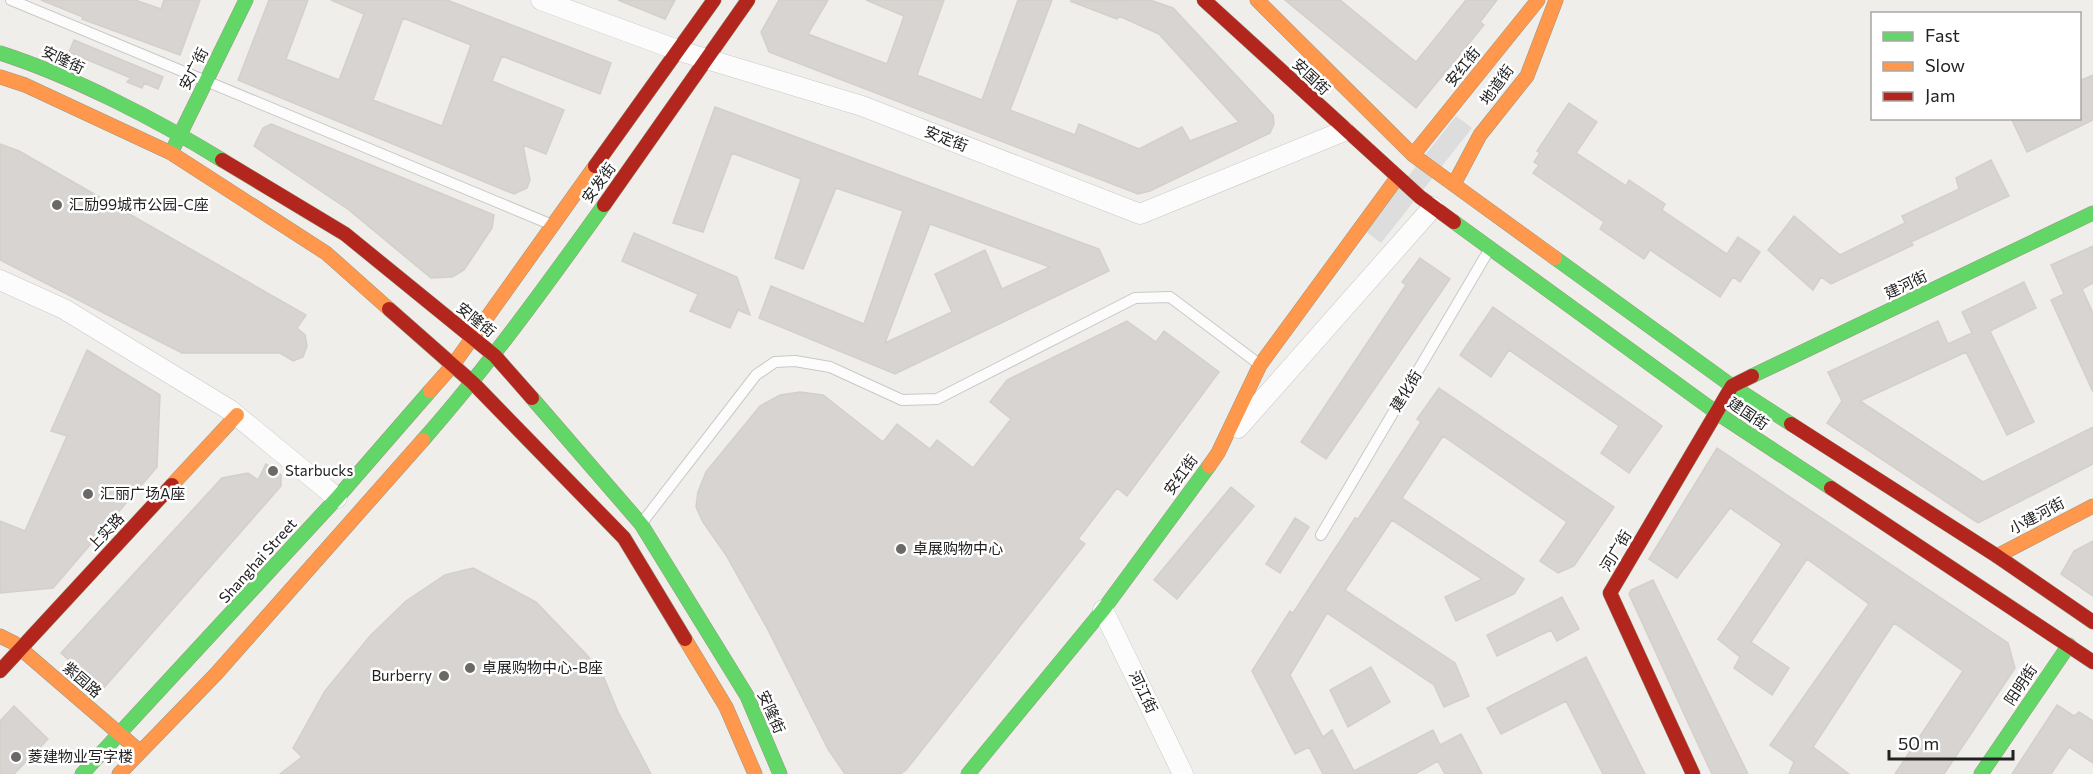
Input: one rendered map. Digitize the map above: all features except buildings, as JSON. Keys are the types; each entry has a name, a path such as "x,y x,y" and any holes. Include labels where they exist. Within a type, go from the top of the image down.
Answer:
{"main road":[{"name":"安广街","path":"171,153 246,0"},
{"name":"安发街","path":"453,365 680,51 714,0"},
{"name":"安发街","path":"473,383 495,356 709,58 748,0"},
{"name":"安国街","path":"1204,0 1397,178"},
{"name":"安国街","path":"1257,0 1413,155"},
{"name":"安红街","path":"1413,155 1539,0"},
{"name":"地道街","path":"1454,184 1480,135 1527,76 1556,0"},
{"name":"安隆街","path":"0,53 31,63 179,134 345,234 495,356 641,524 747,696 780,774"},
{"path":"0,78 25,85 171,153 326,253 473,383 624,538 726,707 755,774"},
{"name":"建国街","path":"1413,155 1732,386 1997,556 2093,622"},
{"name":"安红街","path":"968,774 1103,610 1218,453 1260,365 1397,178"},
{"name":"建国街","path":"1397,178 1433,207 1717,413 2093,662"},
{"name":"建河街","path":"1732,386 2093,213"},
{"name":"Shanghai Street","path":"82,774 337,498 453,365"},
{"path":"119,774 216,674 473,383"},
{"name":"河广街","path":"1693,774 1610,593 1732,386"},
{"name":"上实路","path":"0,671 237,415"},
{"name":"小建河街","path":"1997,556 2093,506"},
{"name":"紫园路","path":"0,636 21,649 140,752"},
{"name":"阳明街","path":"1981,774 2069,645"}],"street":[{"name":"安定街","path":"541,0 680,51 862,106 1140,214 1344,131"},
{"path":"1218,453 1433,207"},
{"path":"0,280 64,309 237,415 337,498"},
{"name":"河江街","path":"1103,610 1183,774"}],"lane":[{"path":"11,0 554,226"},
{"name":"建化街","path":"1321,535 1491,247"},
{"path":"641,524 756,375 775,362 795,361 830,367 902,400 937,399 1135,297 1170,297 1260,365"}],"pier":[{"path":"1456,116 1472,128 1381,243 1365,231"}],"traffic: fast":[{"path":"172,151 246,0"},
{"path":"0,53 85,86 222,160"},
{"path":"423,440 494,354 604,205"},
{"path":"1752,376 2093,213"},
{"path":"1454,222 1717,413 1831,488"},
{"path":"1555,258 1732,386 1791,424"},
{"path":"82,774 337,498 430,391"},
{"path":"532,398 641,524 747,696 780,774"},
{"path":"968,774 1103,610 1209,466"},
{"path":"1981,774 2069,645"}],"traffic: slow":[{"path":"1257,0 1413,155 1555,258"},
{"path":"1413,155 1538,0"},
{"path":"1454,184 1480,135 1527,76 1556,0"},
{"path":"0,77 25,85 171,153 326,253 389,309"},
{"path":"430,391 453,365 595,166"},
{"path":"1209,466 1218,453 1260,365 1397,178"},
{"path":"172,485 237,415"},
{"path":"119,774 216,674 423,440"},
{"path":"1997,556 2093,506"},
{"path":"0,636 14,643 137,749"},
{"path":"685,639 726,707 755,774"}],"traffic: jam":[{"path":"595,166 714,0"},
{"path":"604,205 748,0"},
{"path":"1204,0 1420,197 1454,222"},
{"path":"222,160 345,234 495,356 532,398"},
{"path":"389,309 473,383 624,538 685,639"},
{"path":"1693,774 1610,593 1732,386 1752,376"},
{"path":"1791,424 1997,556 2093,622"},
{"path":"0,671 172,485"},
{"path":"1831,488 2093,662"}],"place":[{"name":"汇励99城市公园-C座","path":"57,205"},
{"name":"Starbucks","path":"273,471"},
{"name":"汇丽广场A座","path":"88,494"},
{"name":"卓展购物中心","path":"901,549"},
{"name":"卓展购物中心-B座","path":"470,668"},
{"name":"Burberry","path":"444,676"},
{"name":"菱建物业写字楼","path":"16,757"}]}
